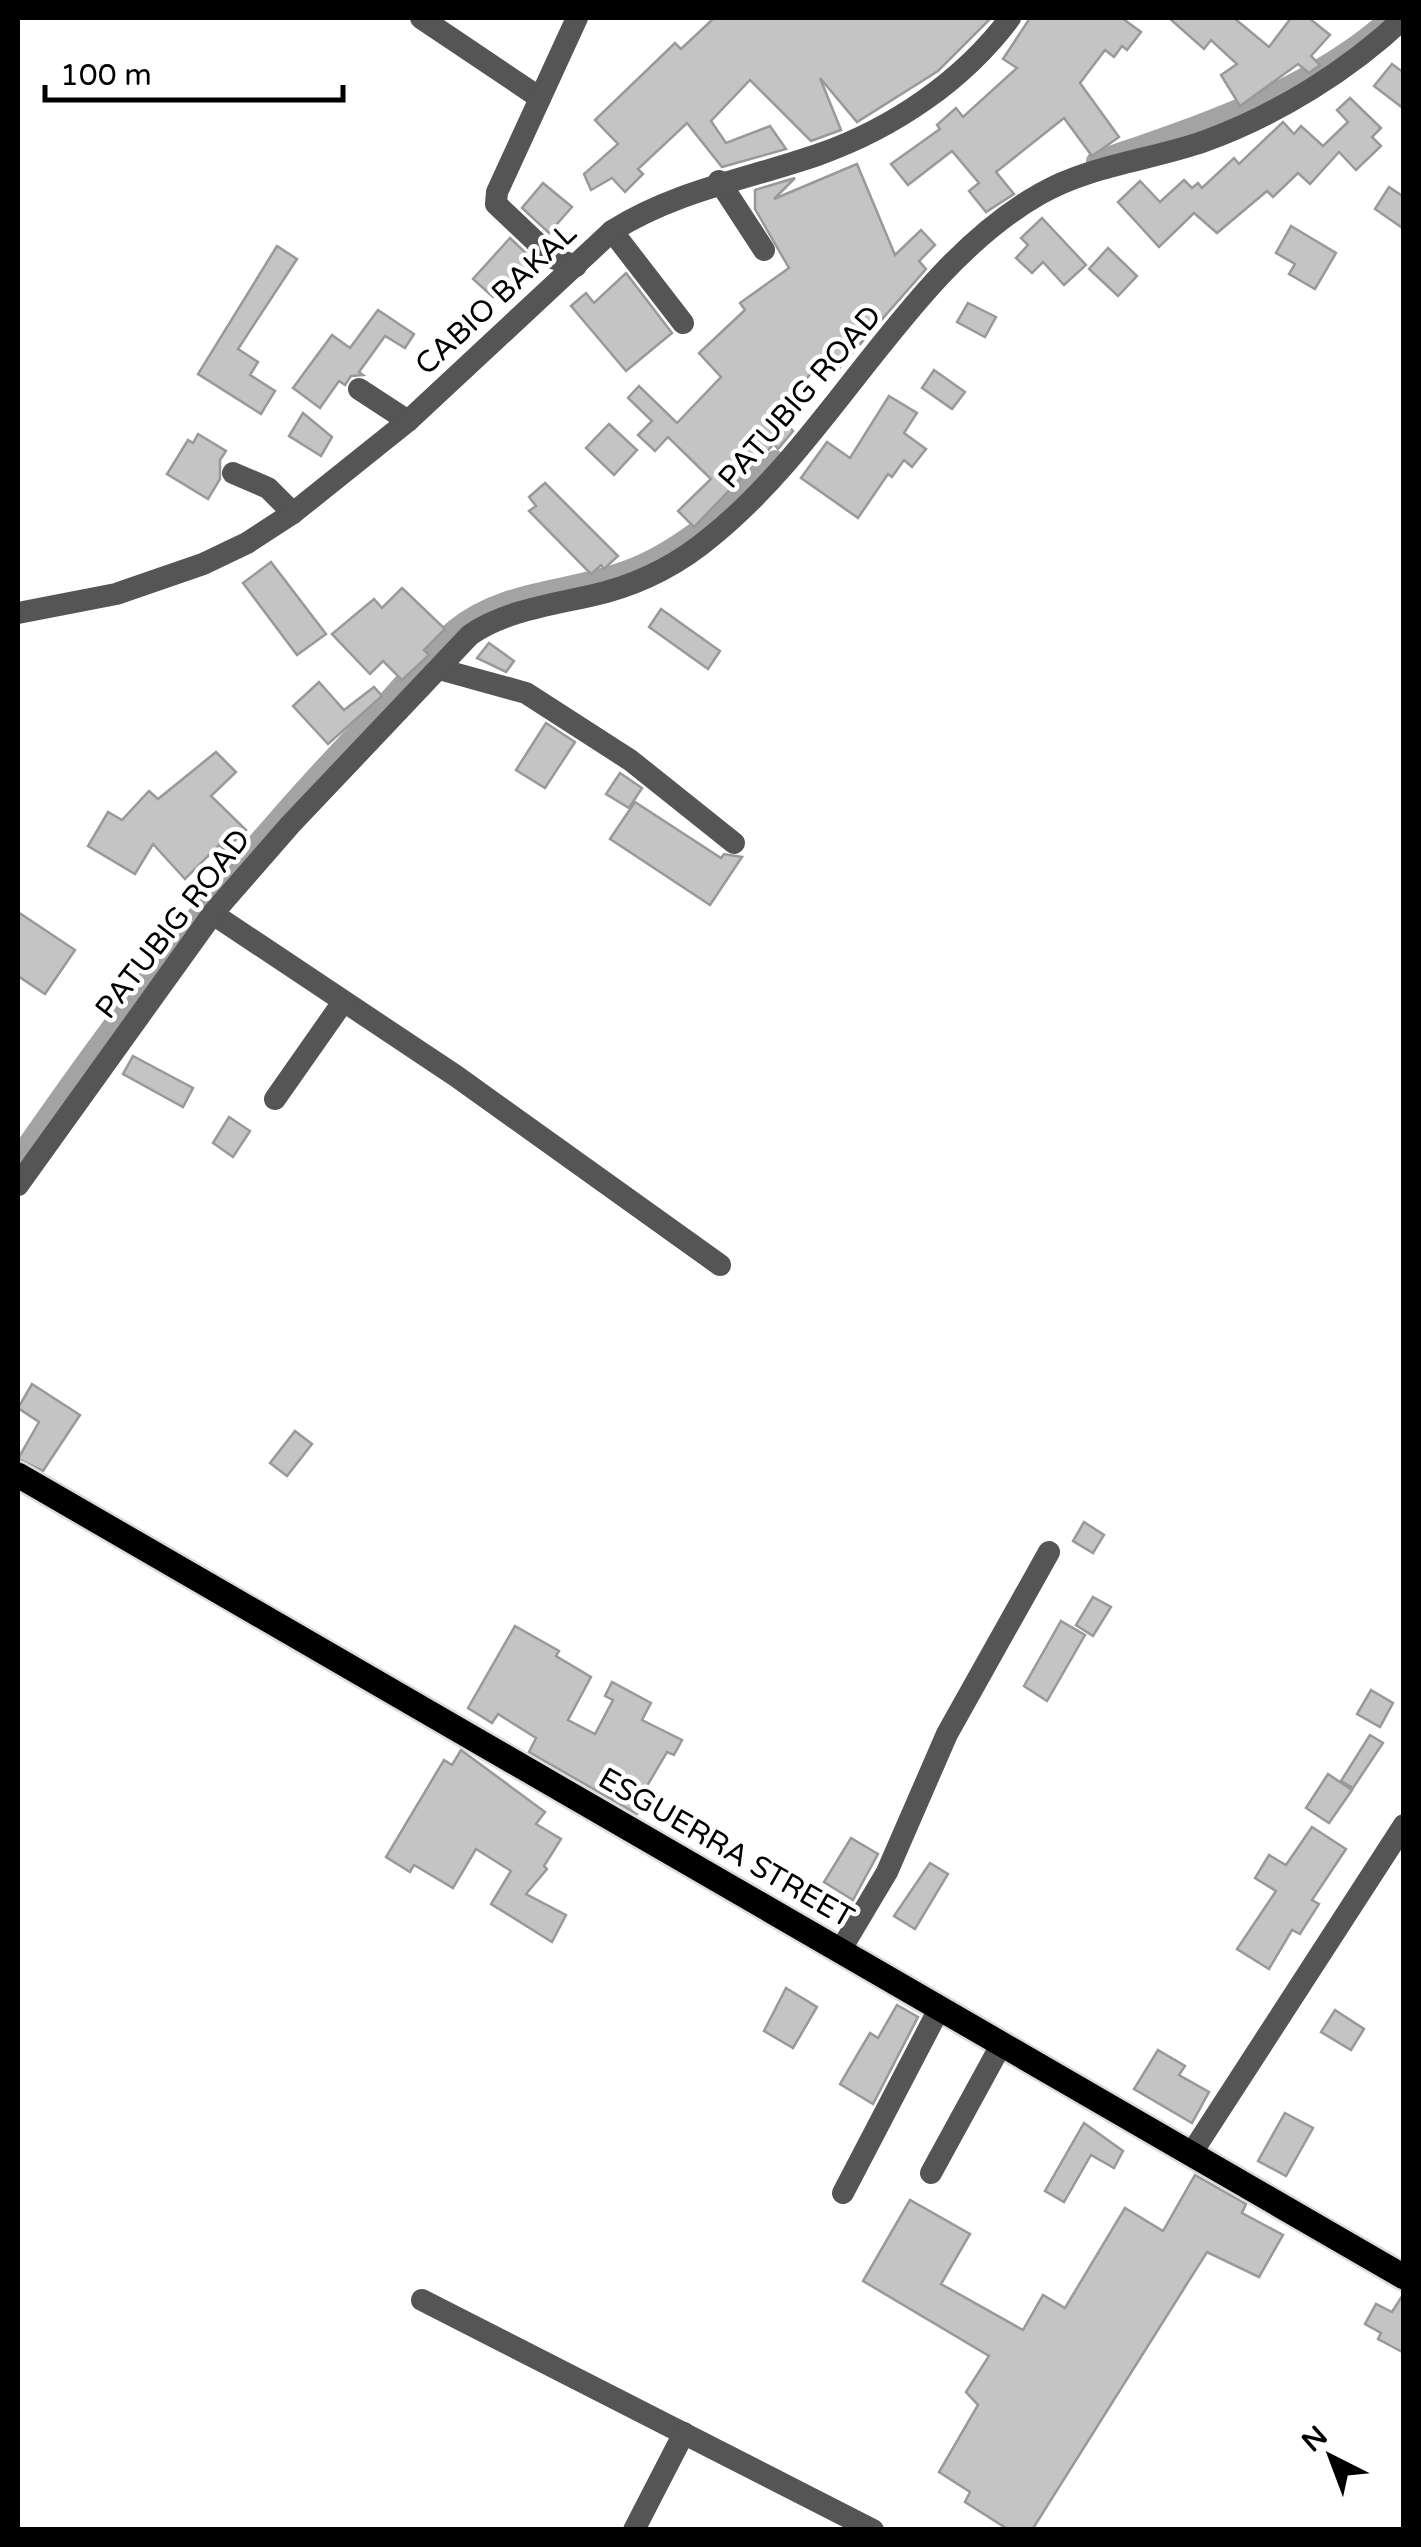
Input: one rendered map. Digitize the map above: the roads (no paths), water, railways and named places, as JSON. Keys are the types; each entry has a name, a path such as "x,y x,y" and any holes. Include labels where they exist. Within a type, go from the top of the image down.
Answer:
{"main road":[{"name":"ESGUERRA STREET","path":"18,1475 1404,2277"}],"street":[{"path":"421,18 540,98"},
{"path":"576,266 553,258 496,204 497,192 577,18"},
{"name":"CABIO BAKAL","path":"18,614 116,594 203,564 248,543 294,513 408,421 612,231 636,216 719,181 816,155 887,125 972,62 1010,18"},
{"name":"PATUBIG ROAD","path":"18,1185 213,914 290,825 484,626 633,584 667,569 708,540 784,470 943,272 1009,214 1076,178 1239,127 1334,72 1404,18"},
{"path":"719,181 764,250"},
{"path":"612,231 683,323"},
{"path":"360,390 408,421"},
{"path":"233,474 268,488 294,513"},
{"path":"439,669 526,693 630,760 734,843"},
{"path":"213,914 456,1076 720,1265"},
{"path":"275,1099 343,1002"},
{"path":"840,1952 886,1872 946,1734 1049,1552"},
{"path":"1191,2154 1404,1825"},
{"path":"843,2194 939,2009"},
{"path":"931,2173 1001,2044"},
{"path":"422,2300 874,2530"},
{"path":"634,2530 684,2433"}],"waterway":[{"path":"1096,161 1209,121 1282,89 1351,49 1383,24"},
{"path":"18,1158 101,1041 233,872 444,638 494,606 603,578 668,551 724,509 775,460"}]}
